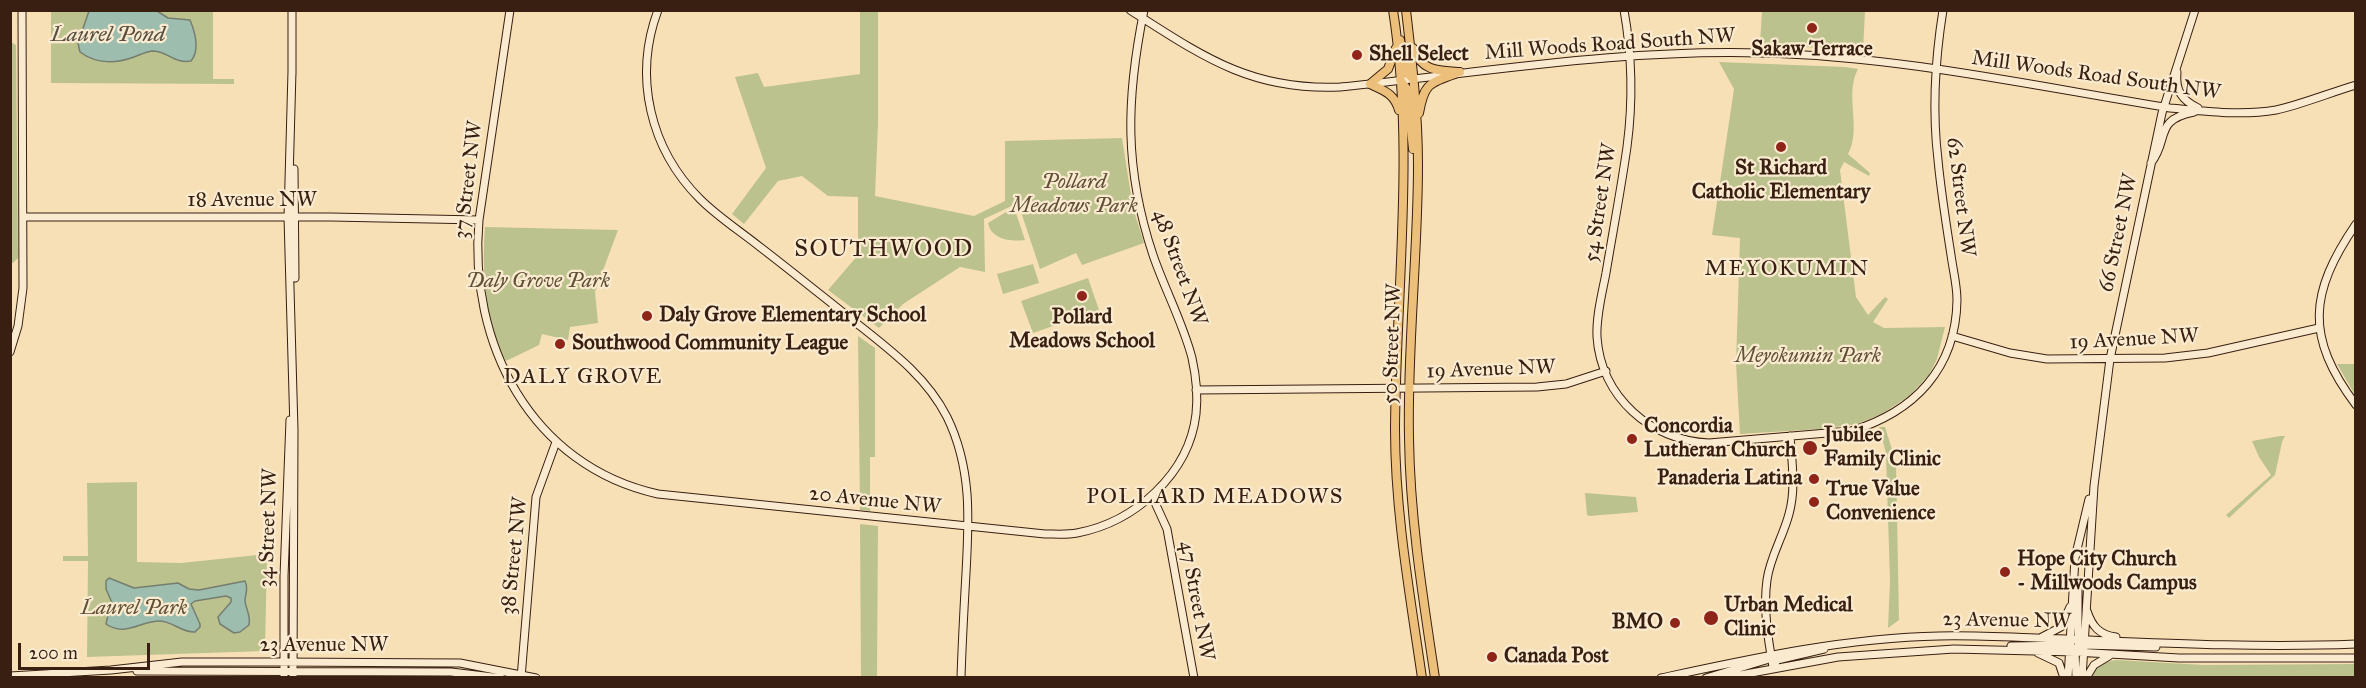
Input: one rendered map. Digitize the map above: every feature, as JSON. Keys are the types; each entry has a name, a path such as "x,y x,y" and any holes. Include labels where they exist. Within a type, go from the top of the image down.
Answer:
{"main road":[{"name":"50 Street NW","path":"1393,10 1403,123 1404,195 1396,389 1400,508 1418,649 1424,678"},
{"name":"50 Street NW","path":"1406,10 1417,124 1418,164 1408,388 1409,463 1416,547 1435,678"},
{"path":"1395,21 1407,73 1413,78"},
{"path":"1407,22 1415,54 1424,66 1436,71 1460,72"},
{"path":"1397,46 1388,69 1370,84 1392,96 1403,123"},
{"path":"1417,124 1420,102 1428,86 1460,72"},
{"path":"1400,80 1407,89 1414,155 1418,164"}],"street":[{"path":"10,352 22,307 24,217 22,10"},
{"name":"34 Street NW","path":"292,10 293,670"},
{"name":"37 Street NW","path":"510,10 479,220 479,278 493,342 517,395 537,422 556,441"},
{"path":"658,10 647,55 648,99 653,124 676,172 708,206 897,354 918,374 942,407 958,445 968,485 961,678"},
{"name":"Mill Woods Road South NW","path":"1130,10 1143,14 1209,59 1255,78 1301,87 1370,84 1460,72 1630,56 1703,53 1792,54 1936,69 2164,107 2203,111 2248,113 2274,110 2355,85"},
{"name":"54 Street NW","path":"1624,10 1630,56 1631,90 1628,136 1598,320 1598,343 1606,371 1618,396 1632,412 1660,432 1681,439 1717,443 1790,436"},
{"name":"62 Street NW","path":"1790,436 1851,430 1880,421 1905,407 1930,382 1942,362 1952,336 1956,296 1936,140 1934,91 1943,10"},
{"name":"66 Street NW","path":"2066,678 2085,605 2096,467 2110,359 2164,107 2195,10"},
{"name":"48 Street NW","path":"1143,14 1130,99 1130,139 1134,181 1150,247 1191,352 1196,390 1196,413 1190,439 1179,462"},
{"path":"2180,55 2176,80 2179,92 2186,102 2203,111"},
{"path":"2150,165 2157,156 2164,131 2170,122 2180,116 2203,111"},
{"name":"18 Avenue NW","path":"24,217 479,220"},
{"path":"2355,224 2326,280 2319,304 2319,328 2323,347 2355,405"},
{"name":"19 Avenue NW","path":"1952,336 2031,357 2060,360 2110,359 2177,357 2208,353 2319,328"},
{"name":"19 Avenue NW","path":"1196,390 1552,387 1606,371"},
{"name":"34 Street NW","path":"284,670 286,511 293,379"},
{"path":"1773,667 1766,602 1767,581 1792,501 1793,472 1790,436"},
{"name":"20 Avenue NW","path":"556,441 580,462 612,479 657,494 1045,534 1075,534 1098,528 1134,510 1152,496 1179,462"},
{"name":"38 Street NW","path":"521,676 536,497 556,441"},
{"name":"66 Street NW","path":"2082,678 2072,602 2074,569 2096,467"},
{"name":"47 Street NW","path":"1152,496 1167,529 1194,678"},
{"path":"2074,569 2078,578 2076,678"},
{"path":"2039,638 2061,627 2072,602"},
{"path":"2085,605 2099,632 2136,642"},
{"name":"23 Avenue NW","path":"1661,678 1770,654 1845,643 1937,636 2039,638 2116,655 2218,659 2355,658"},
{"name":"23 Avenue NW","path":"1724,678 1773,667 1867,654 1954,649 2033,651 2136,642 2249,646 2355,644"},
{"path":"1773,667 1777,660 1845,643"},
{"path":"1954,649 2005,646 2141,647 2170,644"},
{"path":"2033,651 2059,663 2066,678"},
{"path":"1706,678 1763,661 1770,654"},
{"path":"2086,678 2091,668 2099,660 2116,655"},
{"name":"23 Avenue NW","path":"293,670 460,663 536,678"},
{"name":"23 Avenue NW","path":"10,676 111,670 188,672 293,670 451,672 501,678"},
{"path":"1673,678 1686,672"}],"green space":[{"path":"213,10 213,79 234,79 234,84 51,83 51,11"},
{"name":"Pollard Meadows Park","path":"860,11 878,11 878,123 875,196 974,216 1005,201 1005,141 1122,138 1133,208 1144,243 1082,265 1076,253 1040,269 1018,203 984,219 985,272 960,267 903,304 879,328 828,290 858,255 858,197 828,196 802,176 778,181 744,224 732,214 766,168 735,77 758,73 764,87 860,74"},
{"path":"1762,11 1865,11 1863,51 1760,44"},
{"path":"11,42 16,45 18,258 13,263 10,263"},
{"name":"Meyokumin Park","path":"1719,62 1858,69 1852,90 1853,133 1848,154 1870,173 1869,176 1844,162 1840,170 1856,297 1868,315 1885,297 1888,299 1873,322 1884,328 1945,327 1937,359 1929,375 1909,396 1882,414 1857,424 1820,429 1740,434 1736,364 1740,238 1712,235 1734,89"},
{"path":"1011,209 1015,210 1025,240 1002,238 993,233 990,228 988,223"},
{"name":"Daly Grove Park","path":"485,227 618,230 595,292 598,323 570,327 568,340 542,334 539,345 506,361 493,331 486,296"},
{"path":"1033,264 1039,283 1003,294 997,274"},
{"path":"1088,278 1099,310 1033,333 1021,301"},
{"path":"858,336 875,348 875,457 870,457 870,511 860,510"},
{"path":"2337,364 2355,364 2355,395"},
{"path":"1879,427 1885,427 1896,462 1899,620 1888,628 1890,581 1886,453"},
{"path":"2285,436 2275,475 2229,518 2226,515 2271,475 2252,441"},
{"name":"Laurel Park","path":"137,482 137,562 181,563 267,554 265,651 87,657 88,561 63,561 63,556 88,556 87,483"},
{"path":"1585,493 1636,497 1638,512 1589,516"},
{"path":"860,524 878,526 877,677 861,677"},
{"path":"2116,660 2204,665 2355,664 2355,677 2089,678 2100,665"}],"water":[{"name":"Laurel Pond","path":"89,11 157,11 168,18 190,20 196,41 194,57 191,61 180,61 152,51 120,61 106,62 86,56 80,52 78,43"},
{"path":"109,578 134,588 178,583 189,589 199,590 245,581 247,589 245,601 249,625 240,632 234,633 220,624 218,617 231,602 231,598 226,596 195,601 191,604 200,624 195,632 185,631 163,621 126,629 113,628 106,624 113,605 106,589 106,581"}],"place":[{"name":"Sakaw Terrace","path":"1812,28"},
{"name":"Shell Select","path":"1357,55"},
{"name":"St Richard Catholic Elementary","path":"1781,147"},
{"name":"Pollard Meadows School","path":"1082,296"},
{"name":"Daly Grove Elementary School","path":"647,316"},
{"name":"Southwood Community League","path":"560,344"},
{"name":"Concordia Lutheran Church","path":"1632,439"},
{"name":"Jubilee Family Clinic","path":"1810,448"},
{"name":"Panaderia Latina","path":"1814,479"},
{"name":"True Value Convenience","path":"1814,502"},
{"name":"Hope City Church - Millwoods Campus","path":"2005,572"},
{"name":"Urban Medical Clinic","path":"1711,618"},
{"name":"BMO","path":"1675,623"},
{"name":"Canada Post","path":"1492,657"}],"district":[{"name":"SOUTHWOOD","path":"884,250"},
{"name":"MEYOKUMIN","path":"1787,270"},
{"name":"DALY GROVE","path":"583,378"},
{"name":"POLLARD MEADOWS","path":"1215,498"}]}
